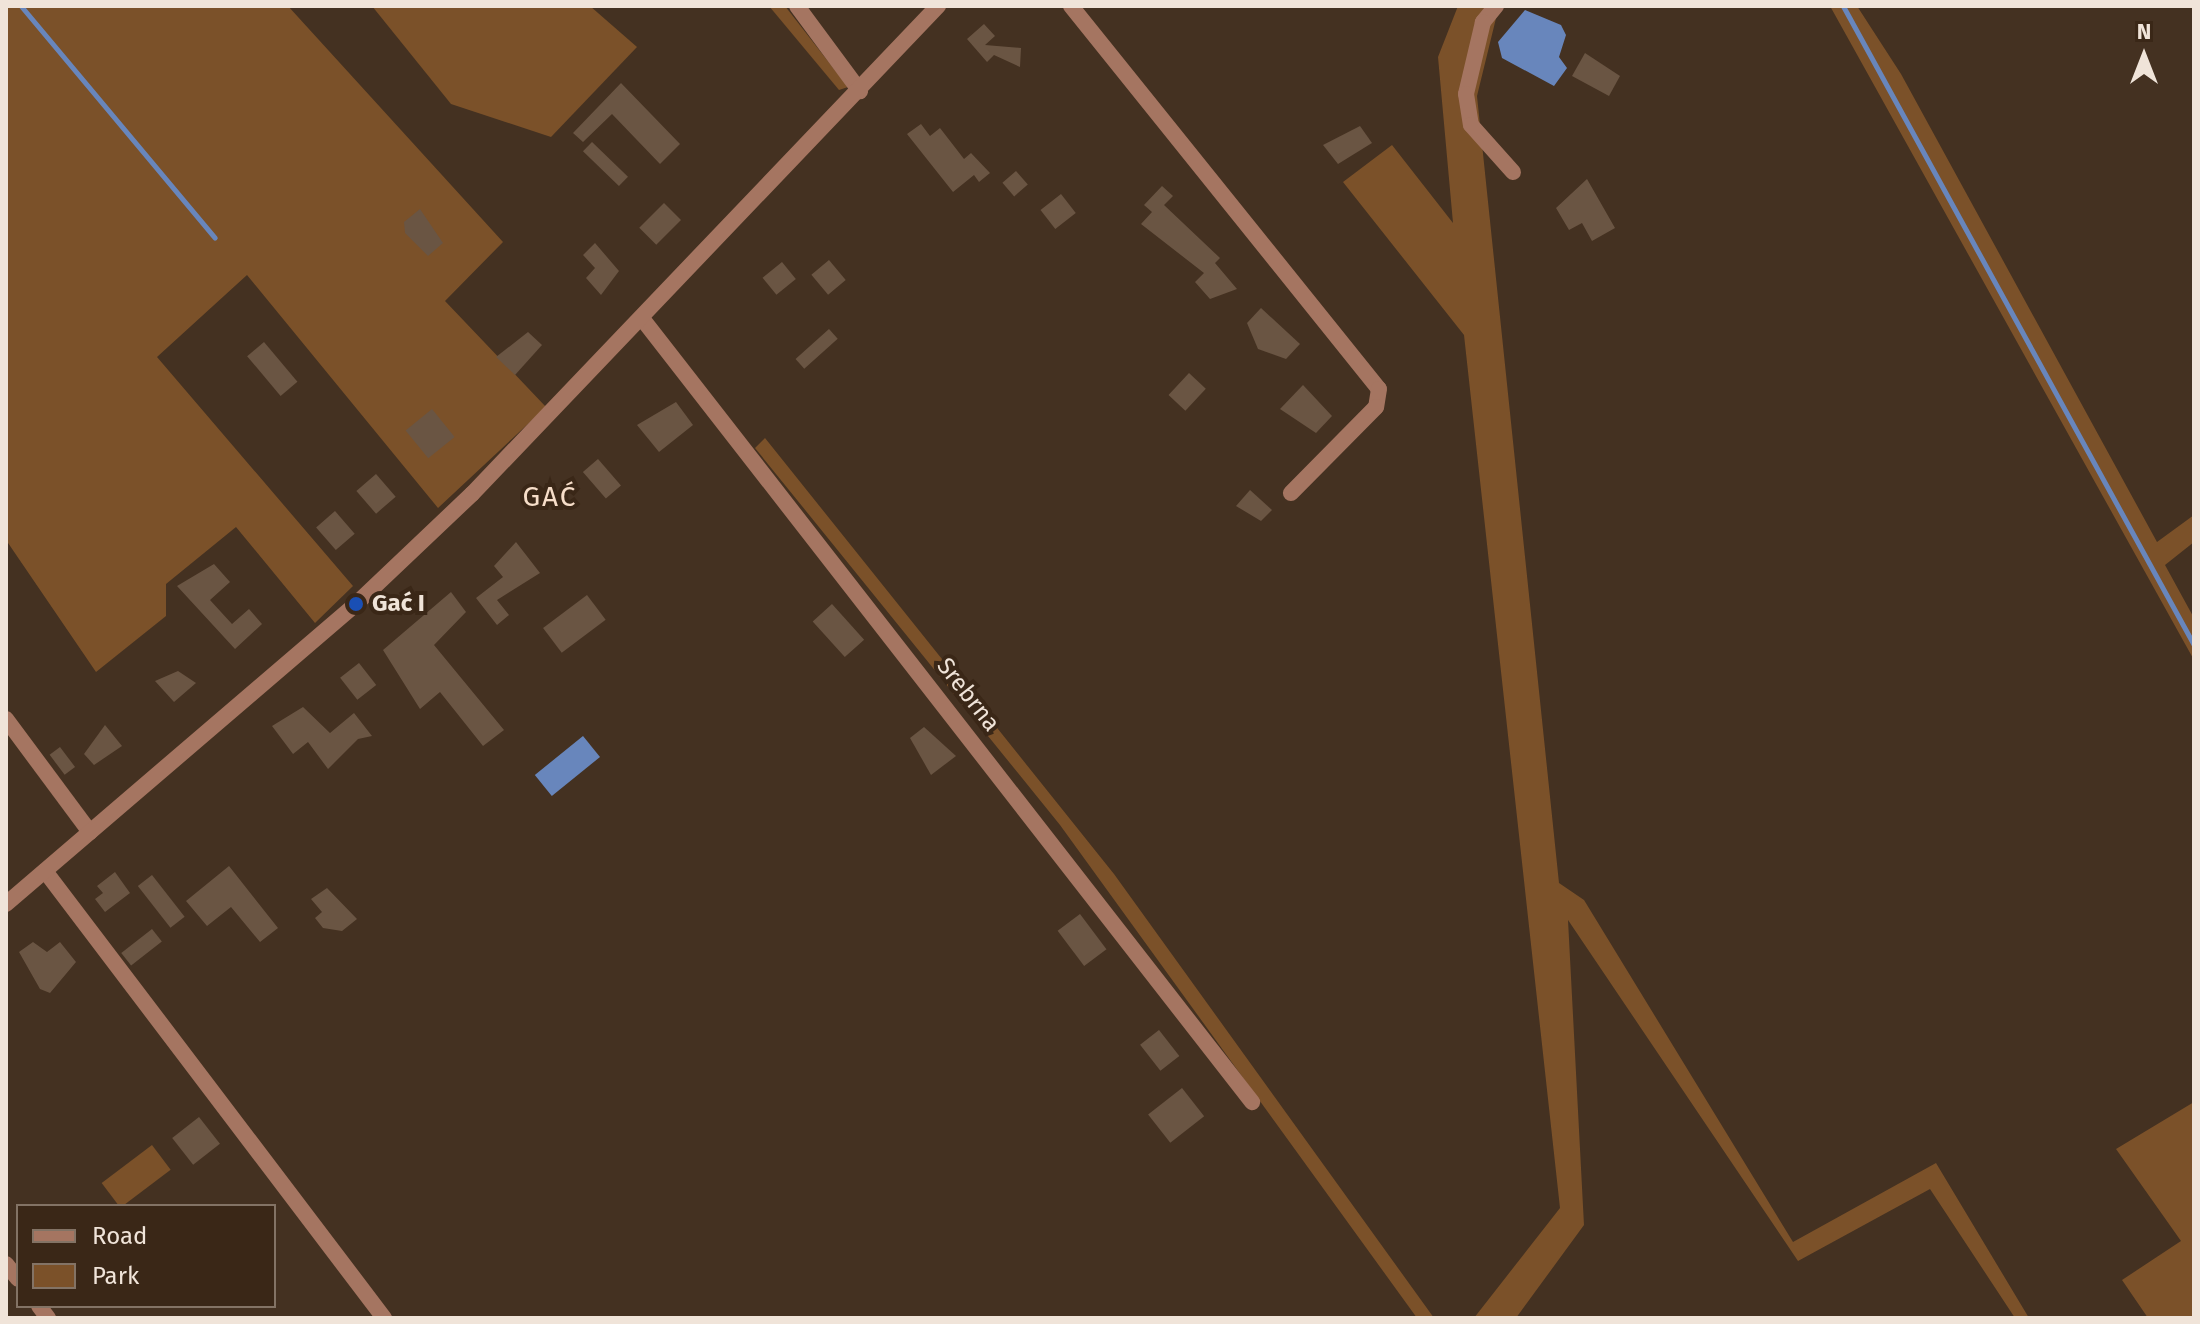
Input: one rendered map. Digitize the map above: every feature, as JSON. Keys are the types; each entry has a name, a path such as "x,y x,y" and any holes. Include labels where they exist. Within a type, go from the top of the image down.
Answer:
{"street":[{"path":"797,6 860,91"},
{"path":"6,904 356,604 644,321 938,6"},
{"path":"1071,6 1379,389 1376,407 1291,493"},
{"path":"1496,6 1483,22 1466,94 1471,125 1513,172"},
{"name":"Srebrna","path":"644,321 1252,1102"},
{"path":"6,719 90,832"},
{"path":"45,871 384,1318"}],"green space":[{"path":"6,6 288,6 503,242 445,301 546,407 438,508 247,275 157,357 353,586 315,623 236,527 166,584 166,616 96,672 6,540"},
{"path":"372,6 590,6 637,47 551,137 451,104"},
{"path":"769,6 785,6 848,87 839,90"},
{"path":"1458,6 1499,6 1477,96 1559,883 1584,900 1793,1242 1936,1163 2029,1318 2015,1318 1930,1189 1798,1261 1568,920 1584,1225 1516,1318 1474,1318 1560,1208 1464,335 1343,182 1392,145 1453,223 1438,57"},
{"path":"1830,6 1857,6 1901,74 2157,542 2194,515 2194,542 2165,565 2194,618 2194,660"},
{"path":"765,438 1114,874 1434,1318 1417,1318 1060,825 755,448"},
{"path":"2194,1102 2194,1318 2148,1318 2122,1280 2181,1241 2116,1149"},
{"path":"152,1145 171,1170 125,1204 118,1204 102,1183"}],"water":[{"path":"1525,10 1561,25 1566,35 1559,57 1567,68 1554,86 1502,58 1498,42"},
{"path":"583,736 600,757 552,796 535,775"}],"building":[{"path":"984,24 995,36 985,45 1021,48 1020,67 994,55 987,62 967,39"},
{"path":"1585,53 1620,76 1609,96 1572,76"},
{"path":"621,83 680,144 660,164 612,114 583,142 573,133"},
{"path":"921,124 930,136 940,128 964,159 971,153 990,173 979,182 974,175 953,192 907,134"},
{"path":"1360,126 1372,143 1338,164 1323,145"},
{"path":"592,142 628,177 619,186 583,151"},
{"path":"1016,171 1028,185 1014,196 1002,183"},
{"path":"1587,179 1615,228 1592,241 1582,223 1569,230 1556,208"},
{"path":"1162,186 1173,196 1164,205 1220,258 1215,263 1237,289 1210,299 1195,282 1204,273 1141,224 1152,212 1144,205"},
{"path":"1061,194 1076,213 1055,229 1041,210"},
{"path":"664,203 681,220 656,245 639,228"},
{"path":"420,209 443,243 428,256 405,233 404,222"},
{"path":"595,243 619,271 601,295 586,278 595,268 583,255"},
{"path":"829,260 846,280 828,295 811,275"},
{"path":"782,262 796,279 776,295 763,278"},
{"path":"1261,308 1300,344 1286,359 1258,349 1247,323"},
{"path":"829,329 838,339 804,369 796,359"},
{"path":"528,332 542,345 515,375 496,357"},
{"path":"264,342 297,382 281,396 247,356"},
{"path":"1189,373 1206,389 1185,411 1169,395"},
{"path":"1303,385 1332,416 1316,433 1280,409"},
{"path":"676,402 693,425 659,452 637,425"},
{"path":"432,409 455,437 428,458 406,430"},
{"path":"598,459 621,485 606,499 583,472"},
{"path":"376,474 396,497 376,514 356,491"},
{"path":"1250,490 1272,510 1261,521 1236,506"},
{"path":"335,511 355,534 336,550 316,527"},
{"path":"516,542 540,573 497,600 509,615 497,625 476,598 503,577 494,566"},
{"path":"214,564 230,582 210,600 232,624 249,609 262,624 235,649 177,586"},
{"path":"451,592 466,612 434,645 504,730 483,746 440,692 420,709 383,650"},
{"path":"587,595 606,620 562,653 543,628"},
{"path":"832,604 864,640 845,657 813,621"},
{"path":"359,663 376,685 357,700 340,678"},
{"path":"178,671 196,683 174,702 155,681"},
{"path":"303,707 330,733 354,713 372,736 358,739 328,769 308,742 293,754 272,726"},
{"path":"105,725 122,746 94,765 84,754"},
{"path":"924,727 956,756 931,775 910,738"},
{"path":"60,747 75,767 65,775 50,755"},
{"path":"229,866 278,928 260,942 231,907 207,926 186,901"},
{"path":"115,872 130,893 105,912 95,899 103,893 97,886"},
{"path":"152,875 185,917 170,928 138,886"},
{"path":"327,888 357,919 342,931 323,928 315,918 322,912 311,899"},
{"path":"1080,914 1106,949 1084,966 1058,931"},
{"path":"152,929 162,942 131,966 121,953"},
{"path":"33,942 47,952 60,942 76,962 50,993 40,989 19,952"},
{"path":"1159,1030 1179,1056 1160,1071 1140,1045"},
{"path":"1182,1088 1204,1116 1170,1143 1148,1114"},
{"path":"199,1117 220,1144 193,1165 172,1138"}],"waterway":[{"path":"21,6 215,238"},
{"path":"1843,6 2194,645"}],"place":[{"name":"Gać I","path":"356,604"}],"district":[{"name":"GAĆ","path":"550,497"}]}
